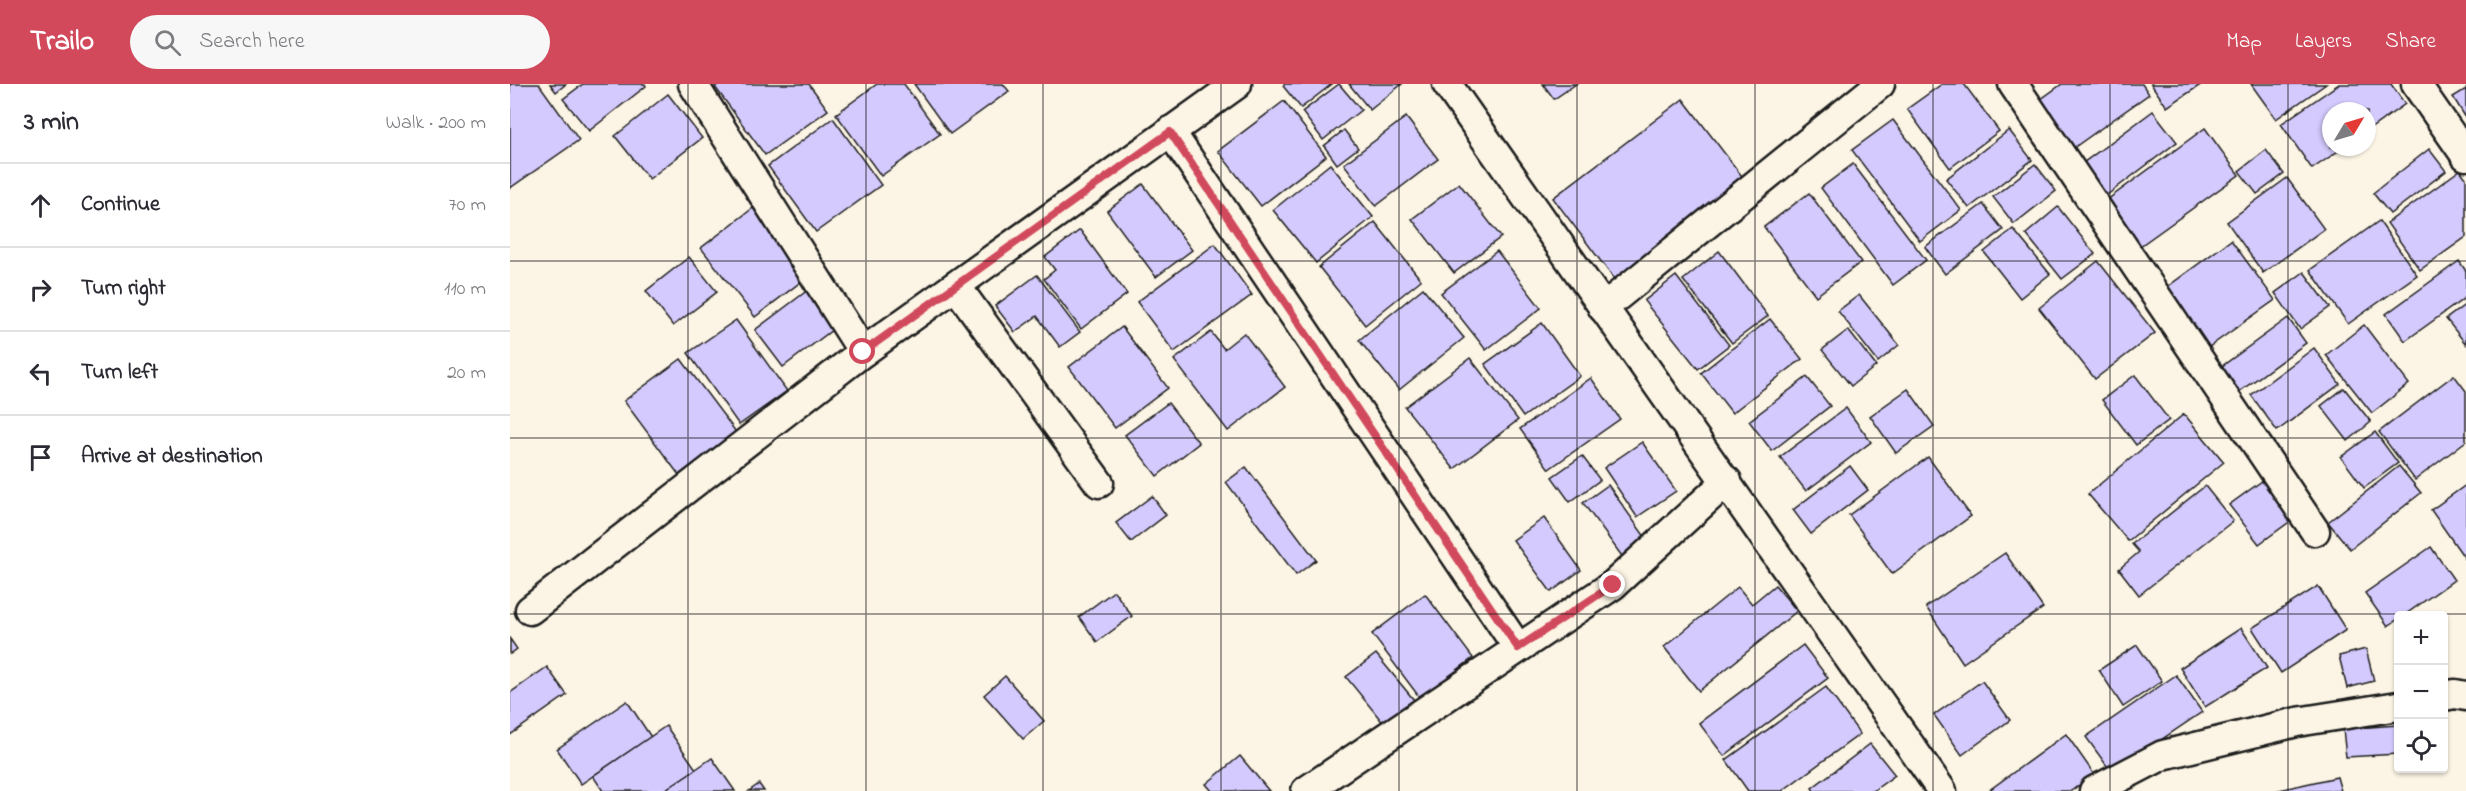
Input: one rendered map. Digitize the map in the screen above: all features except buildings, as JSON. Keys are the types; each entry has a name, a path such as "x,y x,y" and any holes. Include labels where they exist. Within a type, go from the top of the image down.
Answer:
{"street":[{"path":"693,84 863,352"},
{"path":"530,610 863,352 1237,84"},
{"path":"1447,84 1942,791"},
{"path":"1603,308 1880,84"},
{"path":"2013,84 2315,531"},
{"path":"2416,84 2466,156"},
{"path":"1170,132 1518,648"},
{"path":"956,286 1099,483"},
{"path":"1306,791 1613,585 1727,481"},
{"path":"2448,695 2466,696"},
{"path":"2094,791 2163,755 2297,722 2394,707"}],"route":[{"path":"863,352 1170,132 1518,648 1613,585"}]}
